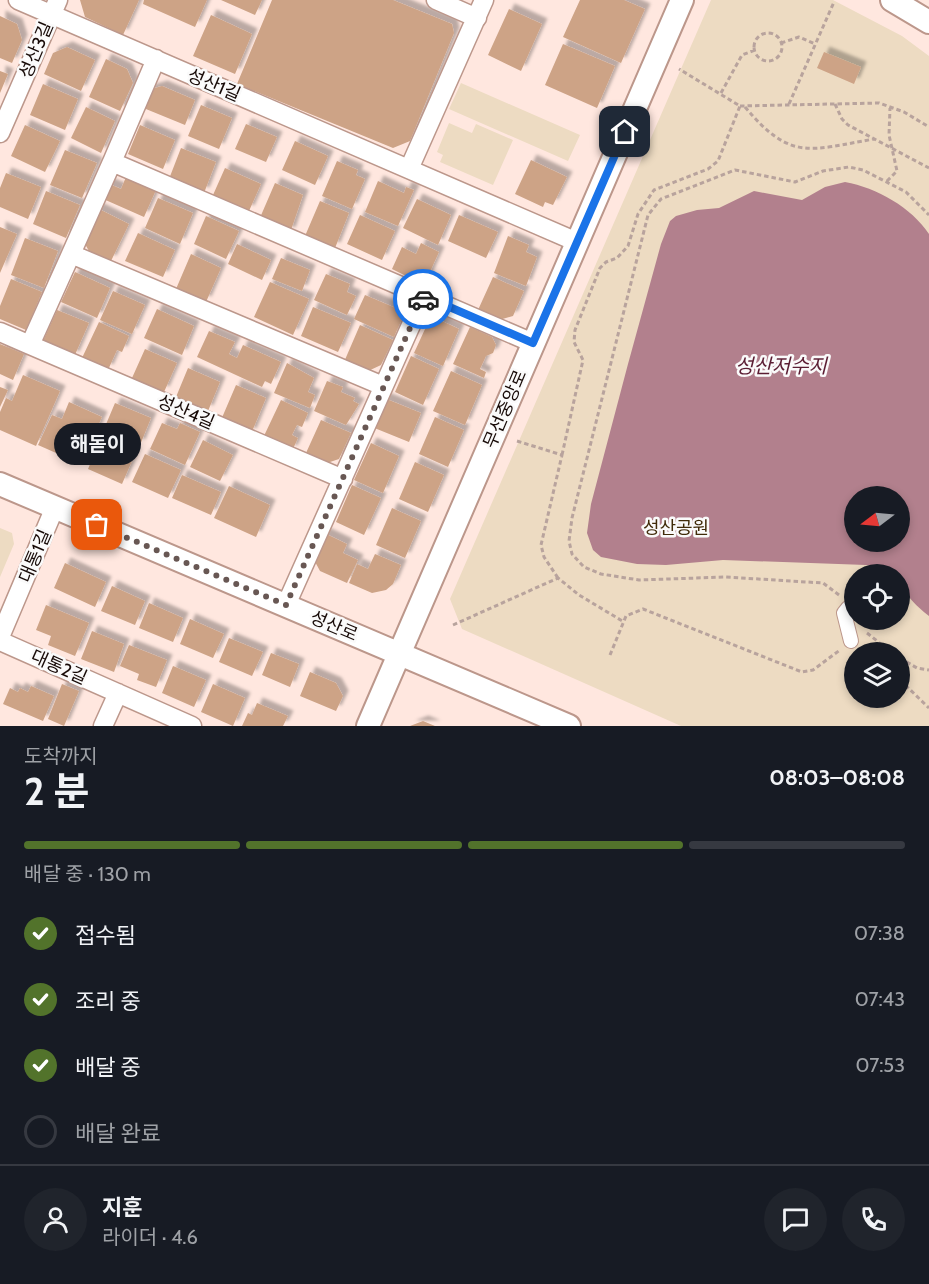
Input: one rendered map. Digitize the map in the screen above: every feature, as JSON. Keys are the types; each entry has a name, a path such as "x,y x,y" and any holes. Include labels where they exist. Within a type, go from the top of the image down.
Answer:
{"street":[{"name":"성산1길","path":"18,0 55,7 156,59 577,242"},
{"path":"436,0 477,18"},
{"path":"409,169 484,0"},
{"name":"무선중앙로","path":"369,726 682,0"},
{"path":"892,0 929,22"},
{"name":"성산3길","path":"0,133 55,7"},
{"path":"30,345 156,59"},
{"path":"112,162 533,343"},
{"path":"70,254 383,386"},
{"path":"286,605 424,296"},
{"name":"성산4길","path":"0,332 343,479"},
{"name":"성산로","path":"0,484 569,726"},
{"name":"대통1길","path":"0,639 55,507"},
{"path":"848,630 851,641"},
{"name":"대통2길","path":"0,639 192,726"},
{"path":"104,726 118,693"}],"path":[{"path":"789,104 834,2"},
{"path":"763,34 772,34 781,43 779,56 771,61 761,60 755,50 756,40 763,34"},
{"path":"781,43 799,37 815,44"},
{"path":"721,93 742,55 755,50"},
{"path":"679,69 740,106 879,104 929,127"},
{"path":"835,104 842,119 848,125 929,168"},
{"path":"624,622 579,595 558,578 544,557 541,545 583,360 574,342 575,330 600,268 606,262 617,258 628,246 638,214 654,190 714,166 740,106"},
{"path":"745,107 773,136 792,148 815,149 874,139"},
{"path":"887,181 897,171 888,123 890,108"},
{"path":"844,603 831,587 823,582 726,577 658,580 609,576 579,564 572,554 569,542 572,518 648,215 661,199 735,170 795,182 823,171 849,167 863,170 906,192 929,214"},
{"path":"517,441 562,455"},
{"path":"453,625 558,578"},
{"path":"610,655 624,622 631,613 646,609 782,666 805,673 828,660 851,641 861,642"},
{"path":"864,630 879,642"},
{"path":"910,664 929,670"},
{"path":"910,690 929,708"}],"green space":[{"name":"성산공원","path":"711,0 833,0 902,36 929,56 929,726 681,726 462,629 450,599"},
{"path":"461,83 580,135 568,161 449,109"},
{"path":"449,123 472,133 476,124 513,140 493,185 440,162 443,155 437,152"},
{"path":"0,528 12,533 14,544 0,577"}],"water":[{"name":"성산저수지","path":"845,182 857,185 881,194 903,207 922,224 929,234 929,616 910,598 910,564 723,560 666,565 637,564 601,557 593,550 587,533 591,504 628,364 661,244 670,221 676,216 697,210 719,208 754,191 802,200 825,187"}],"building":[{"path":"80,0 139,0 123,35 85,17"},
{"path":"144,0 207,0 195,27 143,4"},
{"path":"221,0 262,0 255,15"},
{"path":"272,0 393,0 452,24 454,33 410,141 393,148 237,84"},
{"path":"580,0 624,0 645,9 621,63 563,37"},
{"path":"509,9 542,24 521,71 488,55"},
{"path":"211,15 252,34 235,74 193,56"},
{"path":"0,16 17,24 22,40 12,63 0,58"},
{"path":"563,44 615,66 597,108 545,85"},
{"path":"67,47 95,60 81,91 44,74 53,53"},
{"path":"824,52 861,67 854,84 817,68"},
{"path":"106,59 127,69 133,83 120,111 89,97"},
{"path":"0,71 8,74 0,93"},
{"path":"43,84 78,99 65,130 30,115"},
{"path":"162,86 195,100 185,125 141,107 148,90"},
{"path":"201,105 232,118 219,149 188,136"},
{"path":"86,107 115,121 101,153 71,138"},
{"path":"246,124 277,137 266,162 235,149"},
{"path":"25,125 60,141 45,172 11,156"},
{"path":"140,125 175,140 163,169 128,154"},
{"path":"295,141 328,156 315,185 282,170"},
{"path":"181,148 216,162 204,193 169,179"},
{"path":"65,150 97,163 82,198 50,185"},
{"path":"531,160 567,177 553,205 545,202 543,207 515,194"},
{"path":"337,161 358,170 356,175 365,179 352,209 322,196"},
{"path":"225,168 261,184 249,211 213,195"},
{"path":"6,173 41,187 28,219 0,207 0,188"},
{"path":"126,177 156,190 144,217 101,198 107,183 121,189"},
{"path":"378,181 404,193 406,187 414,190 398,226 365,212"},
{"path":"275,183 303,195 290,233 259,220"},
{"path":"46,191 80,205 66,238 33,224"},
{"path":"158,198 193,213 180,244 145,228"},
{"path":"417,199 451,215 438,245 403,228"},
{"path":"320,201 349,213 335,248 305,236"},
{"path":"97,208 129,224 111,261 89,251 82,239"},
{"path":"360,215 395,231 382,260 347,244"},
{"path":"459,215 498,232 486,258 448,241"},
{"path":"206,216 239,231 226,259 194,244"},
{"path":"0,227 17,234 0,273"},
{"path":"138,233 175,250 163,277 125,261"},
{"path":"508,236 529,245 526,252 537,257 526,286 494,273"},
{"path":"25,238 58,251 44,288 11,275"},
{"path":"421,243 439,252 424,285 392,269 402,247 416,254"},
{"path":"237,244 271,260 262,280 228,264"},
{"path":"191,254 221,268 206,302 176,289"},
{"path":"281,258 310,270 302,291 272,279"},
{"path":"75,272 110,288 97,318 61,302"},
{"path":"326,274 350,284 347,292 356,296 347,315 314,300"},
{"path":"493,277 524,291 513,316 499,320 478,310"},
{"path":"11,279 42,292 26,330 0,319 0,306"},
{"path":"270,282 309,299 293,335 254,317"},
{"path":"113,291 145,305 132,334 100,320"},
{"path":"365,295 405,312 394,337 354,319"},
{"path":"313,307 351,323 338,352 301,336"},
{"path":"157,309 194,326 182,355 144,338"},
{"path":"57,310 89,323 74,357 42,343"},
{"path":"431,316 459,329 443,366 414,353"},
{"path":"99,322 129,336 122,352 117,350 108,370 82,358"},
{"path":"360,325 393,340 381,365 366,372 344,362"},
{"path":"470,327 492,337 496,345 493,353 486,356 480,369 486,372 484,378 453,364"},
{"path":"209,331 235,342 229,354 237,358 243,345 281,362 271,384 265,381 262,387 197,357"},
{"path":"0,344 24,354 13,380 0,374"},
{"path":"145,349 177,363 164,392 132,378"},
{"path":"411,356 439,369 423,405 395,392"},
{"path":"287,363 314,378 308,392 315,395 310,408 274,393"},
{"path":"188,368 220,382 208,411 176,397"},
{"path":"451,371 482,385 465,425 433,411"},
{"path":"23,375 60,391 36,446 0,430 0,412 6,398 12,401"},
{"path":"327,381 343,387 341,392 355,398 353,401 359,404 346,425 314,411"},
{"path":"236,385 266,398 251,434 221,420"},
{"path":"0,387 8,390 0,407"},
{"path":"384,398 421,413 409,442 372,427"},
{"path":"281,400 308,413 302,427 297,425 292,435 298,438 292,451 263,438"},
{"path":"69,402 102,417 81,464 38,445 52,415 62,419"},
{"path":"115,403 151,418 140,445 104,429"},
{"path":"435,417 464,430 448,467 419,454"},
{"path":"321,420 351,433 339,459 327,463 306,453"},
{"path":"162,423 177,429 180,423 200,432 185,465 150,449"},
{"path":"101,439 135,454 122,484 88,469"},
{"path":"203,440 233,455 220,481 190,467"},
{"path":"371,443 399,456 383,493 354,480"},
{"path":"145,454 181,470 168,498 132,482"},
{"path":"415,462 444,475 428,512 399,499"},
{"path":"182,475 221,492 211,515 172,498"},
{"path":"352,485 381,498 364,535 336,522"},
{"path":"229,486 270,505 256,537 214,518"},
{"path":"392,508 421,521 405,558 376,545"},
{"path":"324,533 347,544 343,553 358,560 347,583 320,571 313,558"},
{"path":"375,554 401,565 393,584 386,590 372,593 349,583 357,564 368,569"},
{"path":"65,563 106,582 95,607 54,588"},
{"path":"112,586 145,601 135,625 101,611"},
{"path":"149,603 183,618 173,642 139,628"},
{"path":"46,605 89,623 75,656 48,645 51,636 36,630"},
{"path":"190,619 224,634 213,658 180,644"},
{"path":"92,631 124,644 114,672 81,659"},
{"path":"229,638 263,652 252,676 219,662"},
{"path":"129,645 167,660 156,687 137,680 139,674 120,666"},
{"path":"271,653 299,664 290,687 262,675"},
{"path":"173,666 206,680 194,707 162,693"},
{"path":"310,672 336,683 343,696 336,711 300,696"},
{"path":"62,684 79,691 64,726 48,719"},
{"path":"213,684 245,698 233,726 201,712"},
{"path":"31,686 54,696 43,721 3,704 10,688 18,692 20,688 28,692"},
{"path":"257,703 288,716 283,726 242,726 248,713 252,715"},
{"path":"423,721 435,726 410,726"}],"way so far":[{"path":"97,525 286,605 423,299"}],"place":[{"name":"해돋이","path":"97,525"}],"route":[{"path":"423,299 424,296 533,343 625,132"}]}
